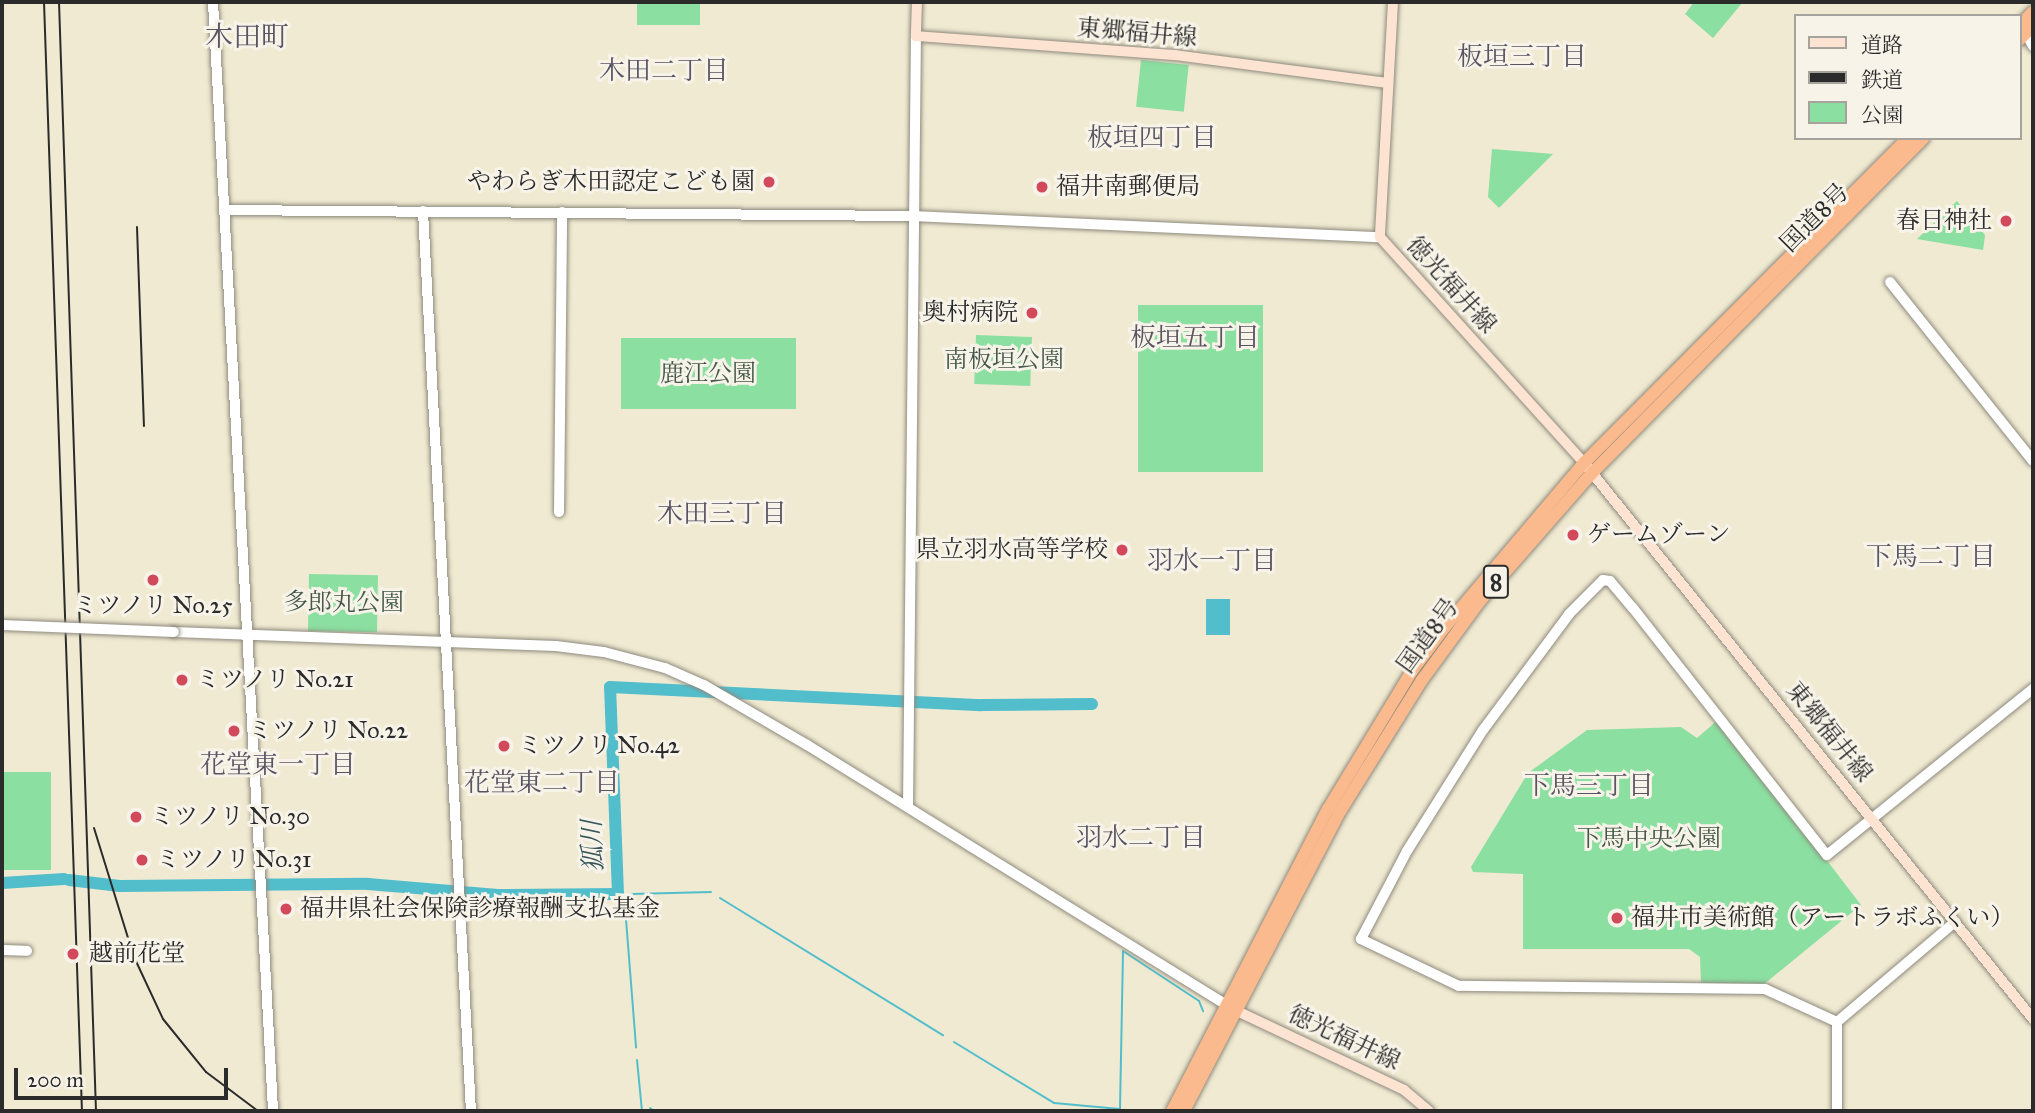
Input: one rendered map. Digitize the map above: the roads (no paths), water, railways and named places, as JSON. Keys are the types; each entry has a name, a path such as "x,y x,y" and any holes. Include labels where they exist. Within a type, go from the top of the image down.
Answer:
{"highway":[{"path":"2024,30 2033,12"},
{"name":"国道8号","path":"1171,1111 1224,1004 1328,809 1412,671 1477,587 1588,468 1907,140"},
{"name":"国道8号","path":"1184,1111 1340,810 1386,735 1479,602 1588,468 1921,140"}],"main road":[{"path":"916,36 917,2"},
{"name":"徳光福井線","path":"1393,2 1380,237 1588,468"},
{"name":"東郷福井線","path":"916,36 1174,55 1388,83"},
{"name":"東郷福井線","path":"1588,468 2033,1019"},
{"name":"徳光福井線","path":"1237,1011 1404,1090 1429,1111"}],"street":[{"path":"213,2 273,1111"},
{"path":"2024,30 2033,46"},
{"path":"908,807 912,216 916,36"},
{"path":"224,210 912,216 1380,237"},
{"path":"423,211 471,1111"},
{"path":"559,512 562,212"},
{"path":"1890,282 2033,461"},
{"path":"1838,1022 1765,989 1459,986 1362,940 1407,851 1483,730 1569,614 1603,580 1610,580 1633,608 1827,855 2033,689"},
{"path":"2,625 579,648 665,668 737,703 1237,1011"},
{"path":"1838,1111 1838,1022 1955,922"},
{"path":"2,950 27,951"}],"water":[{"path":"1206,599 1230,599 1230,635 1206,635"}],"waterway":[{"name":"狐川","path":"69,880 120,886 368,884 498,895 618,894 610,687 982,705 1092,704"},
{"name":"狐川","path":"2,883 64,879"},
{"path":"632,894 711,892"},
{"path":"618,894 624,894 636,1048"},
{"path":"720,898 943,1035"},
{"path":"954,1042 1054,1103 1120,1109 1123,951 1199,1001 1203,1011"},
{"path":"637,1060 642,1111"},
{"path":"650,1108 654,1111"}],"railway":[{"path":"44,2 82,1111"},
{"path":"59,2 96,1111"},
{"path":"137,227 144,426"},
{"path":"94,828 134,957 163,1019 206,1072 258,1111"}],"place":[{"name":"やわらぎ木田認定こども園","path":"769,182"},
{"name":"福井南郵便局","path":"1042,187"},
{"name":"春日神社","path":"2006,221"},
{"name":"奥村病院","path":"1032,313"},
{"name":"ゲームゾーン","path":"1573,535"},
{"name":"県立羽水高等学校","path":"1122,550"},
{"name":"ミツノリ No.25","path":"153,580"},
{"name":"ミツノリ No.21","path":"182,680"},
{"name":"ミツノリ No.22","path":"234,731"},
{"name":"ミツノリ No.42","path":"504,746"},
{"name":"ミツノリ No.30","path":"136,817"},
{"name":"ミツノリ No.31","path":"142,860"},
{"name":"福井県社会保険診療報酬支払基金","path":"286,909"},
{"name":"福井市美術館（アートラボふくい）","path":"1617,918"},
{"name":"越前花堂","path":"73,954"}],"district":[{"name":"木田町","path":"247,37"},
{"name":"板垣三丁目","path":"1522,57"},
{"name":"木田二丁目","path":"664,71"},
{"name":"板垣四丁目","path":"1152,138"},
{"name":"板垣五丁目","path":"1195,338"},
{"name":"木田三丁目","path":"722,514"},
{"name":"下馬二丁目","path":"1931,557"},
{"name":"羽水一丁目","path":"1212,561"},
{"name":"花堂東一丁目","path":"278,765"},
{"name":"花堂東二丁目","path":"542,783"},
{"name":"下馬三丁目","path":"1589,786"},
{"name":"羽水二丁目","path":"1141,838"}],"park label":[{"name":"南板垣公園","path":"1004,360"},
{"name":"鹿江公園","path":"708,374"},
{"name":"多郎丸公園","path":"344,603"},
{"name":"下馬中央公園","path":"1649,839"}]}
